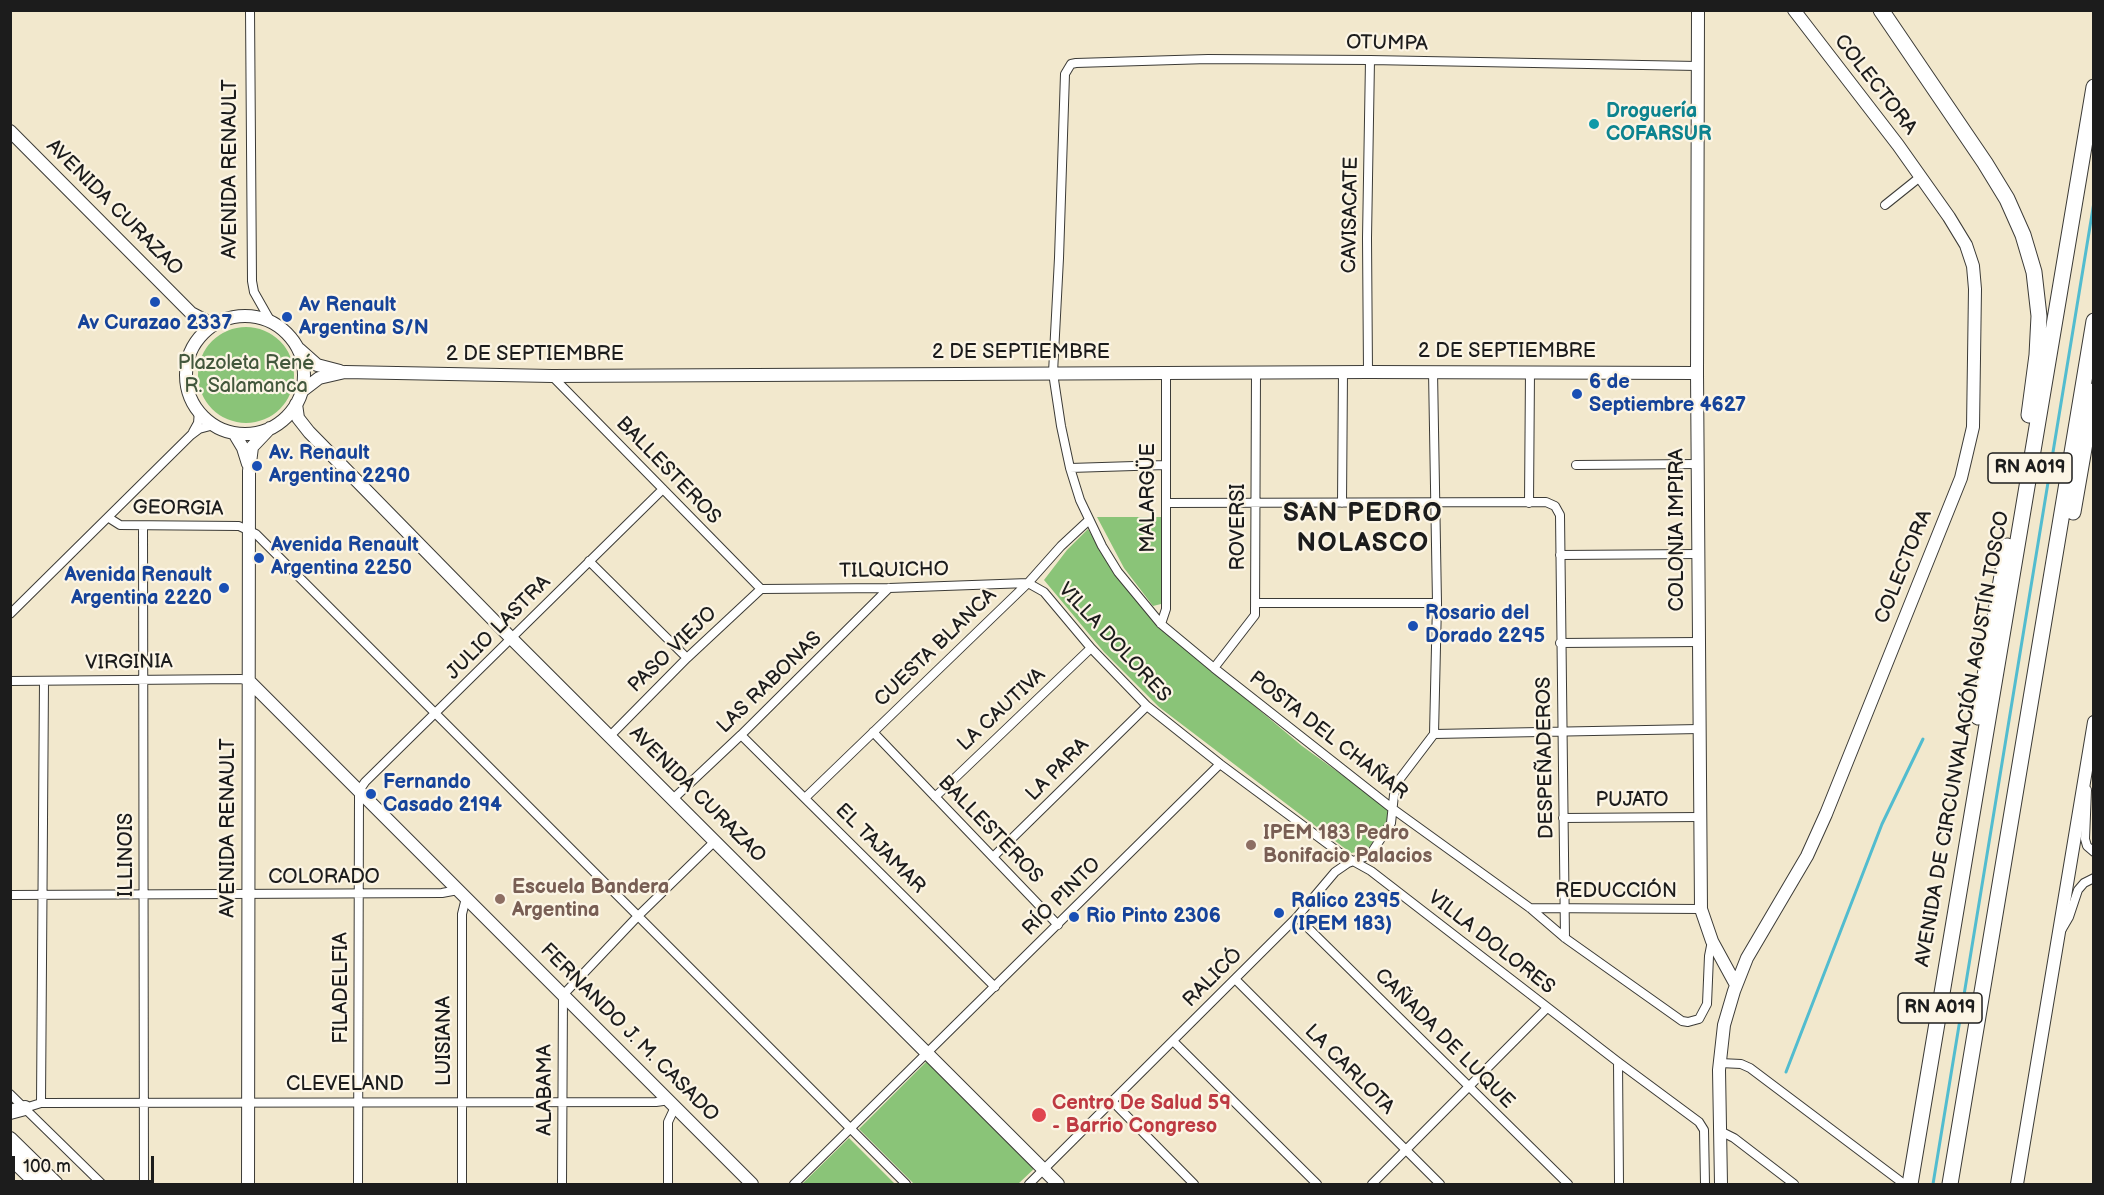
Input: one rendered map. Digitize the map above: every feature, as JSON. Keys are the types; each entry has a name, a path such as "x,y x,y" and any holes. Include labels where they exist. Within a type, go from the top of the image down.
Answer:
{"highway":[{"path":"1881,10 1970,140 2007,199 2023,235 2034,272 2037,295 2036,369 1975,738 1966,849"},
{"name":"AVENIDA DE CIRCUNVALACIÓN AGUSTÍN TOSCO","path":"1910,1185 2094,87"},
{"name":"RN A019","path":"1950,1185 2094,321"},
{"path":"2045,615 2071,523 2094,391"}],"main road":[{"path":"10,1112 25,1108"},
{"path":"10,1139 56,1185"},
{"path":"10,1157 38,1185"},
{"path":"10,1166 16,1172 21,1185"}],"street":[{"name":"AVENIDA RENAULT","path":"250,10 252,281 254,292 271,322"},
{"name":"COLONIA IMPIRA","path":"1691,10 1697,66"},
{"name":"COLONIA IMPIRA","path":"1698,10 1697,464 1701,909 1712,941 1736,985"},
{"name":"COLECTORA","path":"1721,1185 1720,1063 1724,1024 1736,985 1748,958 1807,856 1823,822 1961,478 1973,427 1975,289 1966,245 1920,177 1794,10"},
{"name":"OTUMPA","path":"1076,63 1208,59 1697,66"},
{"name":"CAVISACATE","path":"1368,372 1367,238 1370,60"},
{"name":"POSTA DEL CHAÑAR","path":"1076,63 1071,64 1065,74 1053,373 1061,426 1080,500 1118,572 1161,624 1214,668 1393,808 1530,908 1565,938 1682,1021 1699,1019 1707,1004 1712,941"},
{"name":"AVENIDA CURAZAO","path":"10,131 190,313 198,324 200,338"},
{"path":"1886,205 1920,177"},
{"name":"AVENIDA CURAZAO","path":"190,313 213,325"},
{"path":"240,316 256,317 271,322 292,340 301,357 304,371 302,391 296,404 282,421 270,428 249,434 234,433 214,425 199,411 189,393 186,377 188,361 194,346 213,325 240,316"},
{"name":"2 DE SEPTIEMBRE","path":"295,345 317,364 345,372"},
{"path":"1433,371 1437,603 1434,734 1700,729"},
{"name":"2 DE SEPTIEMBRE","path":"302,391 320,378 345,372 552,376 1433,371 1697,373"},
{"path":"1166,503 1529,503 1530,371"},
{"name":"ROVERSI","path":"1214,668 1255,615 1256,372"},
{"path":"1342,502 1343,372"},
{"name":"MALARGÜE","path":"1161,624 1166,609 1166,373"},
{"name":"BALLESTEROS","path":"552,376 761,589"},
{"name":"AVENIDA CURAZAO","path":"296,404 298,418 309,432 512,639 1058,1185"},
{"path":"191,435 198,423 199,411"},
{"name":"AVENIDA CURAZAO","path":"282,421 297,424 309,432"},
{"path":"10,614 191,435 199,429 214,425"},
{"name":"AVENIDA RENAULT","path":"249,1185 249,471 252,447 270,428"},
{"name":"AVENIDA RENAULT","path":"234,433 243,448 249,471"},
{"path":"1576,465 1697,464"},
{"path":"1070,468 1166,465"},
{"name":"JULIO LASTRA","path":"359,791 365,782 663,489"},
{"name":"DESPEÑADEROS","path":"1529,503 1546,502 1555,506 1560,516 1565,938"},
{"name":"GEORGIA","path":"109,518 120,525 239,526 248,529"},
{"name":"CUESTA BLANCA","path":"805,798 1028,583 1061,546 1089,520"},
{"name":"ILLINOIS","path":"143,526 144,1185"},
{"path":"248,529 260,536 906,1185"},
{"path":"1560,555 1698,554"},
{"path":"589,561 687,658"},
{"name":"TILQUICHO","path":"761,589 890,588 1028,583"},
{"name":"VILLA DOLORES","path":"1028,583 1044,592 1091,648 1147,706 1220,764 1344,856 1366,867 1547,1008 1699,1122 1704,1130 1705,1185"},
{"name":"LAS RABONAS","path":"673,799 890,588"},
{"name":"PASO VIEJO","path":"610,736 687,658 761,589"},
{"path":"1256,603 1437,603"},
{"path":"1560,643 1699,642"},
{"name":"LA CAUTIVA","path":"935,796 1091,648"},
{"name":"VIRGINIA","path":"10,681 241,679 249,681"},
{"path":"41,1102 44,681"},
{"name":"FERNANDO J. M. CASADO","path":"249,681 752,1185"},
{"name":"LA PARA","path":"993,857 1147,706"},
{"path":"2017,1185 2031,1109 2057,933 2072,889 2085,771 2094,722"},
{"name":"BALLESTEROS","path":"873,732 1058,925"},
{"name":"RALICÓ","path":"1029,1185 1297,917 1335,872 1354,861 1363,859 1374,851 1391,823 1394,795 1399,780 1434,734"},
{"name":"EL TAJAMAR","path":"741,735 995,987"},
{"name":"RÍO PINTO","path":"794,1185 1220,764"},
{"name":"FILADELFIA","path":"358,1185 359,791"},
{"name":"PUJATO","path":"1563,818 1700,817"},
{"path":"2079,838 2094,852"},
{"path":"563,995 638,916 715,841"},
{"path":"2072,889 2094,878"},
{"name":"COLORADO","path":"10,895 462,893"},
{"name":"LUISIANA","path":"462,893 462,1185"},
{"name":"REDUCCIÓN","path":"1530,908 1701,909"},
{"name":"CAÑADA DE LUQUE","path":"1297,917 1568,1185"},
{"name":"LA CARLOTA","path":"1235,979 1440,1185"},
{"name":"ALABAMA","path":"562,1185 563,995"},
{"path":"1372,1185 1547,1008"},
{"path":"1173,1041 1317,1185"},
{"path":"1618,1062 1619,1185"},
{"path":"1720,1063 1741,1064 1750,1068 1904,1185"},
{"path":"10,1094 102,1185"},
{"name":"CLEVELAND","path":"25,1108 41,1102 663,1101 665,1098"},
{"path":"1113,1102 1194,1185"},
{"path":"669,1185 668,1122 675,1107"},
{"path":"1720,1131 1734,1138 1794,1185"}],"green space":[{"name":"Plazoleta René R. Salamanca","path":"237,327 255,327 273,335 286,348 294,366 291,394 273,415 255,423 237,423 219,415 206,402 198,384 198,366 206,348 219,335"},
{"path":"1097,517 1163,517 1161,604 1153,606 1124,568"},
{"path":"1088,529 1115,575 1163,629 1302,746 1392,811 1367,850 1351,853 1159,707 1104,652 1044,580 1067,550"},
{"path":"929,1059 1036,1167 1018,1184 914,1184 859,1129"},
{"path":"849,1138 895,1184 802,1184"}],"waterway":[{"path":"1933,1184 2094,202"},
{"path":"1786,1072 1882,824 1923,739"}],"place":[{"name":"Droguería COFARSUR","path":"1594,124"},
{"name":"Av Curazao 2337","path":"155,302"},
{"name":"Av Renault Argentina S/N","path":"287,317"},
{"name":"6 de Septiembre 4627","path":"1577,394"},
{"name":"Av. Renault Argentina 2290","path":"257,466"},
{"name":"Avenida Renault Argentina 2250","path":"259,558"},
{"name":"Avenida Renault Argentina 2220","path":"224,588"},
{"name":"Rosario del Dorado 2295","path":"1413,626"},
{"name":"Fernando Casado 2194","path":"371,794"},
{"name":"IPEM 183 Pedro Bonifacio Palacios","path":"1251,845"},
{"name":"Escuela Bandera Argentina","path":"500,899"},
{"name":"Ralico 2395 (IPEM 183)","path":"1279,913"},
{"name":"Rio Pinto 2306","path":"1074,917"},
{"name":"Centro De Salud 59 - Barrio Congreso","path":"1039,1115"}],"district":[{"name":"SAN PEDRO NOLASCO","path":"1363,529"}]}
